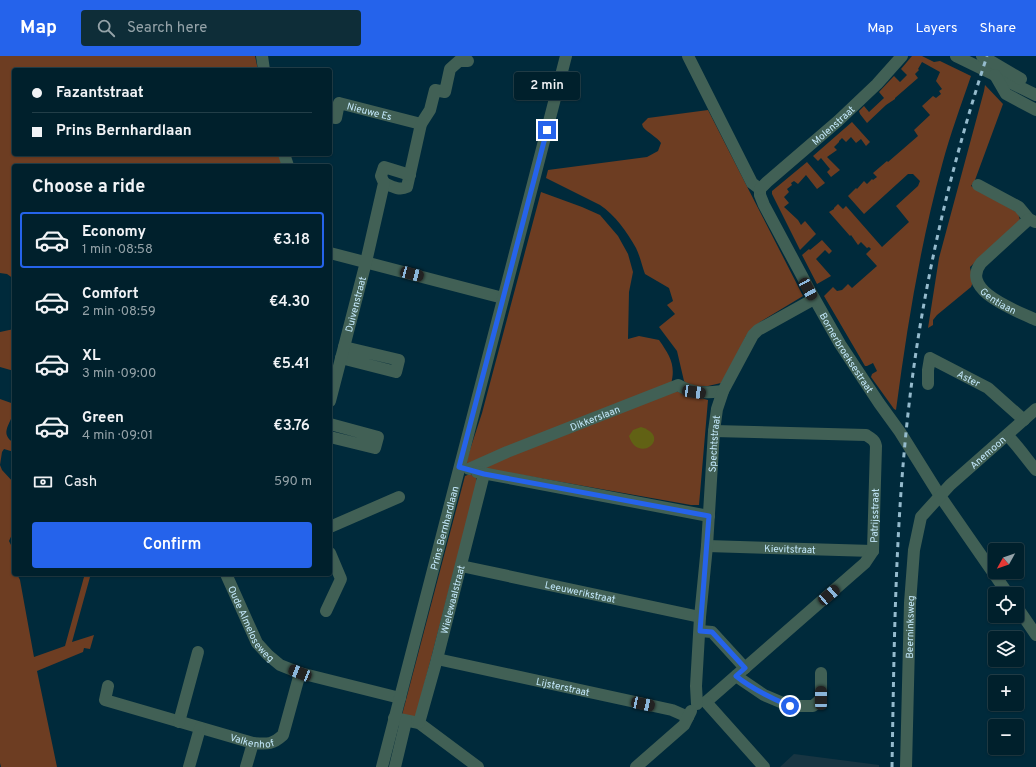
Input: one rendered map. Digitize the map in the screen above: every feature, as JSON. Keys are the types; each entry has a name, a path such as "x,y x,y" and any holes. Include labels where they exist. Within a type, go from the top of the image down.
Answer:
{"street":[{"path":"262,56 264,68"},
{"name":"Prins Bernhardlaan","path":"382,767 400,720 400,698 464,468 503,298 566,56"},
{"name":"Bornerbroeksestraat","path":"688,56 752,183 760,189 760,195 814,299 844,351 879,404 900,432 940,496 1003,587"},
{"name":"Molenstraat","path":"760,189 766,182 838,121 877,84 902,56"},
{"path":"956,56 998,80 1036,94"},
{"path":"982,56 1036,88"},
{"path":"366,262 384,183 403,189 407,187 421,124 430,110 435,90 445,92 450,69 459,61 468,61"},
{"path":"998,80 1006,94 1036,110"},
{"name":"Nieuwe Es","path":"332,117 336,118 339,103 421,124"},
{"name":"Gentiaan","path":"978,184 1019,207 1033,221 981,263 977,269 976,276 982,290 990,297 1036,320"},
{"path":"332,254 503,298"},
{"name":"Duivenstraat","path":"332,394 366,262"},
{"name":"Spechtstraat","path":"701,703 696,686 714,431 717,409 723,391 753,335 758,330 814,299"},
{"name":"Aster","path":"928,384 930,358 988,388 1024,420"},
{"name":"Dikkerslaan","path":"464,468 678,385 686,390 704,393 723,391"},
{"name":"Anemoon","path":"940,496 950,485 1036,409"},
{"path":"332,425 378,437 376,448 332,437"},
{"name":"Patrijsstraat","path":"636,767 684,724 692,708 701,703 740,672 866,563 873,551 876,446 875,442 871,438 866,435 714,431"},
{"path":"1008,434 1020,449 1022,454 1036,470"},
{"path":"464,468 484,474 709,516"},
{"name":"Wielewaalstraat","path":"419,723 437,659 484,474"},
{"name":"Beerninksweg","path":"906,767 910,603 914,550 921,517 940,496"},
{"path":"332,526 399,497"},
{"name":"Kievitstraat","path":"707,546 873,551"},
{"path":"326,611 341,579 332,558"},
{"name":"Leeuwerikstraat","path":"461,566 700,617"},
{"name":"Oude Almeloseweg","path":"227,576 257,643 280,665 300,673 400,698"},
{"path":"1024,617 1036,635"},
{"path":"700,631 712,632 740,672 764,694 790,706 813,706 821,698 821,673"},
{"path":"179,722 198,652"},
{"name":"Lijsterstraat","path":"437,659 672,710 688,718"},
{"name":"Valkenhof","path":"108,686 105,700 253,743 268,745 277,741 283,736 300,673"},
{"path":"701,703 764,767"},
{"path":"395,767 400,720 419,723 478,767"},
{"path":"189,767 200,728"},
{"path":"246,767 253,743"}],"shaded area":[{"path":"0,56 255,56 258,68 12,68 12,156 280,156 282,164 12,164 12,278 7,274 0,273"},
{"path":"912,56 922,56 934,62 940,61 971,76 945,154 927,226 910,317 896,410 871,377 872,374 877,371 873,363 865,366 824,296 833,287 837,291 842,290 848,284 852,288 877,266 866,254 871,249 869,247 867,248 861,242 858,245 851,235 850,236 829,212 838,204 843,209 846,206 882,247 909,222 896,206 918,186 920,181 913,174 908,174 864,214 848,196 864,181 867,184 872,179 873,180 877,177 873,173 918,136 914,130 930,115 922,106 933,96 936,98 941,94 939,91 942,89 936,81 940,72 922,62 918,69 919,70 915,74 918,78 867,123 860,114 859,111 864,106 869,112 884,98 879,92 894,76 900,82 907,75 901,69"},
{"path":"985,85 1003,104 975,180 971,186 1018,213 1020,220 970,267 973,282 971,287 937,315 933,320 933,325 928,328 939,258"},
{"path":"708,110 803,296 760,322 746,336 721,383 708,386 689,386 684,381 677,351 659,327 675,314 667,305 673,301 669,288 645,274 636,248 625,230 611,214 600,205 546,178 548,170 647,157 658,151 661,143 643,127 642,124 648,118"},
{"path":"852,122 870,142 866,146 861,139 856,143 851,137 846,142 842,138 834,147 837,150 827,157 840,170 831,177 827,172 830,169 821,158 818,161 813,156"},
{"path":"807,162 825,183 817,189 806,175 798,184 794,181 791,183 792,185 787,189 789,192 784,197 789,203 784,207 798,220 801,225 805,221 816,234 800,250 772,194 772,191"},
{"path":"541,192 600,215 618,236 628,254 633,272 629,292 628,339 639,336 659,340 671,361 673,371 671,384 675,391 708,400 699,505 691,505 465,465 482,413"},
{"path":"822,240 832,251 829,254 825,250 816,259 831,276 817,284 802,255"},
{"path":"12,329 12,370 0,367 0,332"},
{"path":"0,399 12,403 12,416 6,433 12,442 12,451 4,449 2,452 0,465"},
{"path":"641,427 650,431 654,437 654,442 645,449 639,448 633,444 629,436 633,430"},
{"path":"0,465 2,470 12,481 12,534 9,541 12,547 12,576 18,576 20,580 34,657 65,646 85,576 90,577 72,642 94,635 90,649 84,648 83,652 37,671 57,767 1,767"},
{"path":"470,474 476,477 477,482 416,716 415,718 402,715 465,476"},
{"path":"794,754 879,765 879,767 780,767"}],"railway":[{"path":"892,767 894,638 900,509 907,423 913,376 937,237 960,146 987,56"}],"route":[{"path":"547,130 459,467 484,474 709,516 700,631 712,632 745,668 736,676 743,682 790,706"}]}
